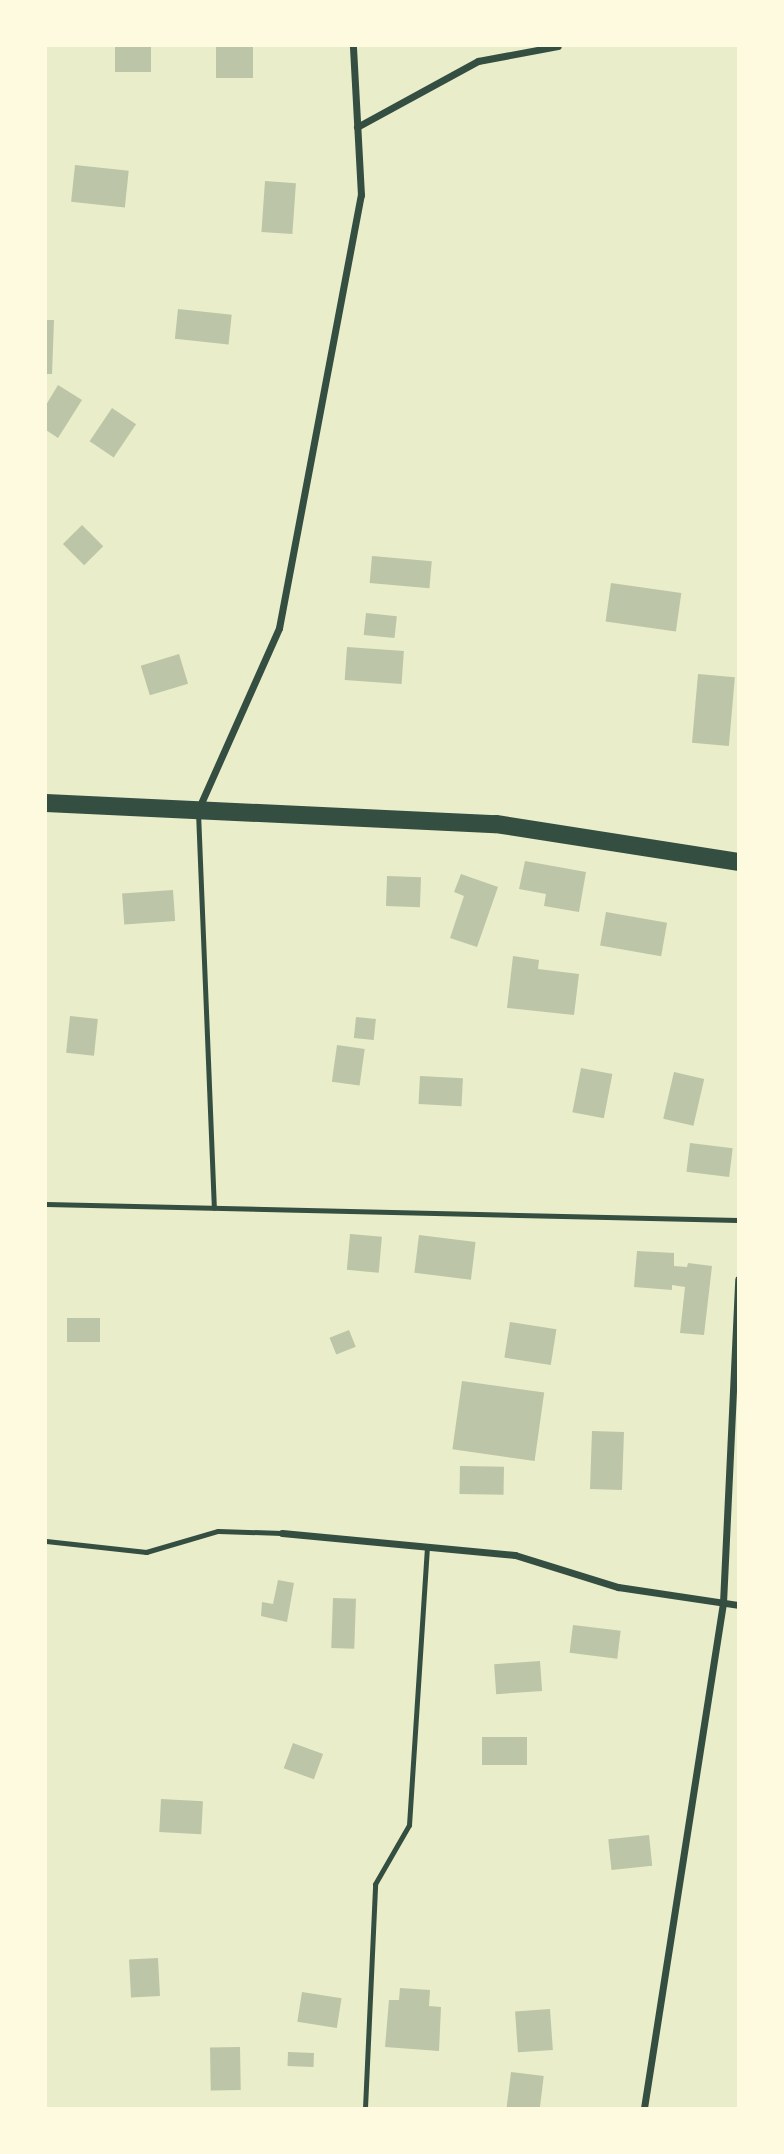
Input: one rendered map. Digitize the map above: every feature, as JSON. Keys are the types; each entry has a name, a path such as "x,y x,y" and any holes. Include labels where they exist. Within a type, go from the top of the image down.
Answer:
{"main road":[{"path":"46,803 496,824 738,862"}],"street":[{"path":"198,811 279,628 361,195 353,46"},
{"path":"357,127 478,61 558,46"},
{"path":"644,2109 723,1603 738,1279"},
{"path":"282,1533 515,1555 618,1587 738,1605"}],"lane":[{"path":"198,811 214,1208"},
{"path":"46,1204 738,1220"},
{"path":"46,1541 146,1552 218,1531 282,1533"},
{"path":"365,2109 375,1884 409,1825 427,1547"}],"building":[{"path":"115,46 151,46 151,72 115,72"},
{"path":"216,46 253,46 253,78 216,78"},
{"path":"75,165 129,171 125,207 71,202"},
{"path":"265,181 296,183 292,234 261,232"},
{"path":"178,309 232,315 229,344 175,339"},
{"path":"46,320 54,320 52,374 46,374"},
{"path":"58,385 82,400 58,438 46,430 46,405"},
{"path":"112,408 136,424 114,457 90,441"},
{"path":"82,525 103,546 84,565 63,544"},
{"path":"372,556 432,561 429,588 370,583"},
{"path":"611,583 681,593 676,632 606,622"},
{"path":"366,613 397,616 395,638 364,635"},
{"path":"347,647 404,651 402,684 345,680"},
{"path":"179,654 188,684 150,695 141,666"},
{"path":"698,674 735,677 729,746 692,743"},
{"path":"525,861 586,872 579,912 544,906 546,894 519,889"},
{"path":"461,874 498,887 477,947 450,938 464,896 454,892"},
{"path":"387,876 421,877 420,907 386,906"},
{"path":"173,890 175,921 124,924 122,894"},
{"path":"606,912 667,923 661,956 600,945"},
{"path":"513,956 539,960 538,969 579,974 574,1015 507,1008"},
{"path":"70,1016 98,1019 94,1056 66,1053"},
{"path":"356,1017 376,1019 374,1040 354,1038"},
{"path":"337,1045 365,1049 360,1086 332,1082"},
{"path":"581,1068 612,1074 604,1118 572,1112"},
{"path":"674,1072 704,1079 693,1126 663,1119"},
{"path":"420,1076 463,1078 461,1106 419,1104"},
{"path":"690,1143 733,1148 729,1177 686,1172"},
{"path":"350,1234 382,1237 379,1273 347,1270"},
{"path":"419,1235 476,1242 471,1280 414,1273"},
{"path":"637,1251 674,1253 674,1266 687,1267 688,1263 712,1266 704,1335 680,1333 685,1287 672,1285 672,1290 634,1287"},
{"path":"67,1318 100,1318 100,1342 67,1342"},
{"path":"510,1322 556,1329 551,1365 504,1358"},
{"path":"349,1330 356,1347 336,1355 330,1338"},
{"path":"462,1381 544,1393 535,1461 452,1449"},
{"path":"592,1431 624,1432 622,1490 590,1489"},
{"path":"460,1466 504,1467 504,1495 460,1494"},
{"path":"278,1580 294,1583 287,1622 261,1616 262,1602 273,1604"},
{"path":"333,1598 356,1599 354,1649 331,1648"},
{"path":"573,1625 621,1631 617,1659 570,1653"},
{"path":"540,1661 542,1691 496,1694 494,1664"},
{"path":"482,1737 527,1737 527,1765 482,1765"},
{"path":"293,1743 323,1754 314,1779 284,1768"},
{"path":"161,1799 203,1801 201,1834 159,1832"},
{"path":"649,1835 652,1866 611,1870 608,1839"},
{"path":"158,1958 160,1996 131,1997 129,1960"},
{"path":"400,1988 430,1990 429,2006 441,2007 439,2051 385,2047 389,2000 399,2000"},
{"path":"302,1992 342,1998 337,2028 297,2022"},
{"path":"550,2009 553,2050 518,2052 515,2011"},
{"path":"240,2047 241,2090 211,2091 210,2048"},
{"path":"288,2052 314,2053 313,2067 288,2066"},
{"path":"511,2072 544,2076 540,2108 507,2108"}]}
